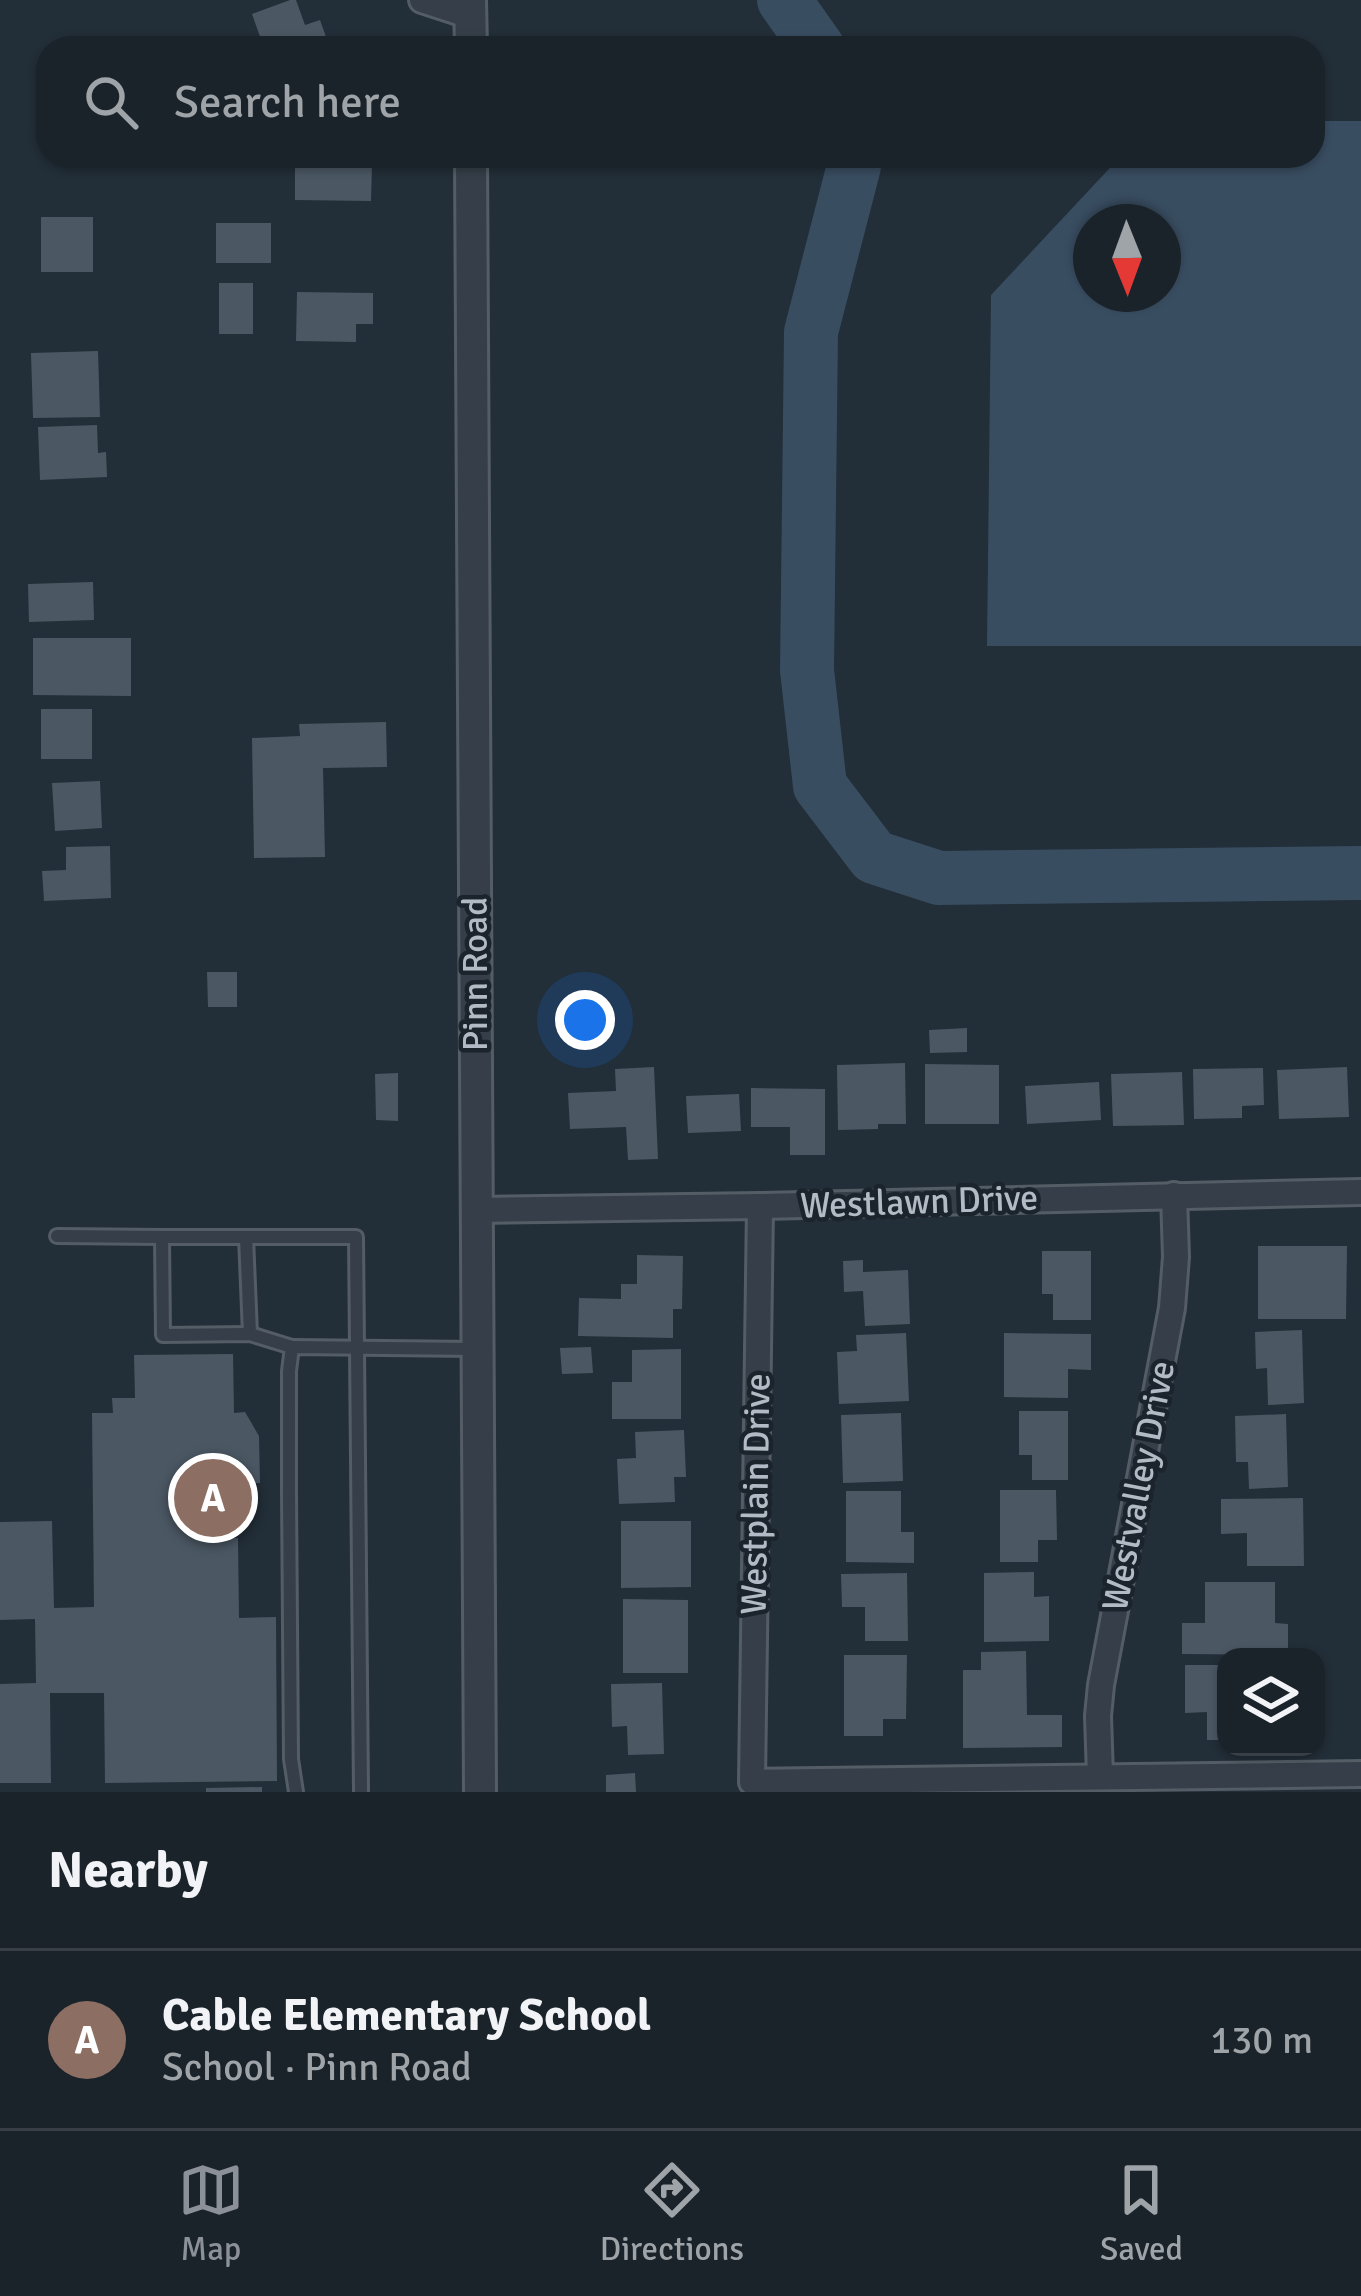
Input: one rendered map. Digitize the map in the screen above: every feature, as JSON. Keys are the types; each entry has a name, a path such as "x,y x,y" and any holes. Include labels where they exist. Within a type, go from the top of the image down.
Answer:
{"street":[{"path":"422,0 471,8"},
{"name":"Pinn Road","path":"471,168 480,1792"},
{"name":"Westlawn Drive","path":"477,1210 1361,1192"},
{"name":"Westvalley Drive","path":"1100,1776 1101,1684 1172,1308 1174,1195"},
{"name":"Westplain Drive","path":"760,1206 752,1782 1100,1776"},
{"path":"1100,1776 1361,1774"}],"lane":[{"path":"57,1237 356,1237 361,1792"},
{"path":"162,1237 163,1335 250,1334 292,1347 477,1349"},
{"path":"246,1237 250,1334"},
{"path":"292,1347 290,1737 296,1792"}],"water":[{"path":"1325,121 1361,121 1361,646 987,646 991,295 1073,207 1073,312 1181,312 1181,204 1076,204 1110,168 1325,168"}],"building":[{"path":"296,0 305,25 320,20 326,36 260,36 252,14"},
{"path":"295,168 372,168 371,201 295,200"},
{"path":"41,217 93,217 93,272 41,272"},
{"path":"216,223 271,223 271,263 216,263"},
{"path":"219,283 253,283 253,334 219,334"},
{"path":"297,292 373,293 373,324 356,324 356,342 296,341"},
{"path":"98,351 100,417 33,418 31,353"},
{"path":"97,425 98,453 106,452 107,477 40,480 38,427"},
{"path":"93,582 94,620 29,622 28,584"},
{"path":"33,638 131,638 131,696 33,695"},
{"path":"41,709 92,709 92,759 41,759"},
{"path":"386,722 387,767 323,768 325,857 254,858 252,738 300,736 299,724"},
{"path":"100,781 102,828 55,831 52,783"},
{"path":"110,846 111,898 44,901 42,871 66,870 66,847"},
{"path":"207,972 237,972 237,1007 208,1007"},
{"path":"967,1028 967,1052 930,1053 929,1030"},
{"path":"905,1063 906,1124 838,1130 837,1065"},
{"path":"925,1064 999,1065 999,1124 925,1124"},
{"path":"654,1067 658,1159 628,1160 626,1127 570,1129 568,1093 616,1091 615,1069"},
{"path":"1347,1067 1349,1117 1279,1119 1277,1070"},
{"path":"1263,1068 1264,1105 1242,1106 1242,1118 1194,1119 1193,1069"},
{"path":"1182,1072 1184,1125 1113,1126 1111,1074"},
{"path":"398,1073 398,1121 376,1120 375,1074"},
{"path":"1099,1082 1101,1120 1027,1124 1025,1086"},
{"path":"751,1088 825,1089 825,1155 790,1155 790,1127 751,1127"},
{"path":"739,1094 741,1131 688,1133 686,1096"},
{"path":"1258,1246 1347,1246 1346,1319 1258,1319"},
{"path":"1042,1251 1091,1251 1091,1320 1053,1320 1053,1294 1042,1294"},
{"path":"637,1255 683,1256 682,1309 673,1309 673,1338 578,1336 579,1298 621,1299 621,1284 637,1284"},
{"path":"863,1260 863,1272 908,1270 910,1324 865,1326 863,1291 844,1292 843,1261"},
{"path":"1302,1330 1304,1403 1268,1405 1267,1368 1256,1369 1255,1332"},
{"path":"906,1333 909,1401 839,1404 837,1352 857,1351 856,1335"},
{"path":"1004,1333 1091,1334 1091,1370 1068,1369 1068,1398 1004,1397"},
{"path":"591,1347 593,1373 562,1374 560,1348"},
{"path":"681,1349 681,1419 612,1419 612,1382 632,1382 632,1350"},
{"path":"233,1354 234,1413 245,1412 259,1436 260,1483 208,1484 208,1538 238,1538 239,1618 276,1617 277,1781 105,1783 104,1693 50,1693 51,1783 0,1783 0,1684 36,1683 35,1619 0,1620 0,1522 52,1521 54,1608 94,1607 92,1413 113,1413 112,1398 135,1398 134,1355"},
{"path":"1019,1411 1068,1411 1068,1480 1032,1480 1032,1455 1019,1455"},
{"path":"901,1413 903,1481 843,1483 841,1415"},
{"path":"1286,1414 1288,1487 1249,1489 1248,1462 1236,1462 1235,1416"},
{"path":"684,1430 686,1477 674,1477 675,1502 619,1504 617,1459 636,1458 635,1432"},
{"path":"1000,1490 1056,1490 1057,1540 1038,1540 1038,1562 1000,1562"},
{"path":"846,1491 901,1491 901,1532 914,1532 914,1563 846,1562"},
{"path":"1303,1498 1304,1566 1247,1566 1247,1533 1221,1534 1221,1499"},
{"path":"621,1521 691,1521 691,1587 621,1588"},
{"path":"1034,1572 1034,1597 1049,1596 1049,1641 984,1642 984,1573"},
{"path":"907,1573 908,1641 865,1641 865,1607 842,1607 841,1574"},
{"path":"1205,1582 1275,1582 1275,1623 1288,1624 1288,1648 1217,1648 1217,1654 1182,1654 1182,1623 1205,1623"},
{"path":"623,1599 688,1600 688,1673 623,1673"},
{"path":"1026,1651 1027,1715 1062,1715 1062,1747 963,1748 963,1670 981,1670 981,1652"},
{"path":"844,1655 907,1655 906,1719 883,1719 883,1736 844,1736"},
{"path":"1185,1665 1217,1665 1217,1740 1207,1740 1207,1712 1185,1713"},
{"path":"662,1683 664,1754 628,1755 627,1726 612,1727 611,1684"},
{"path":"635,1773 636,1792 606,1792 606,1775"},
{"path":"262,1787 262,1792 206,1792 206,1788"}],"waterway":[{"path":"784,0 810,36"},
{"path":"853,168 811,332 807,670 820,786 874,857 939,878 1361,873"}],"place":[{"name":"Cable Elementary School","path":"213,1498"}]}
